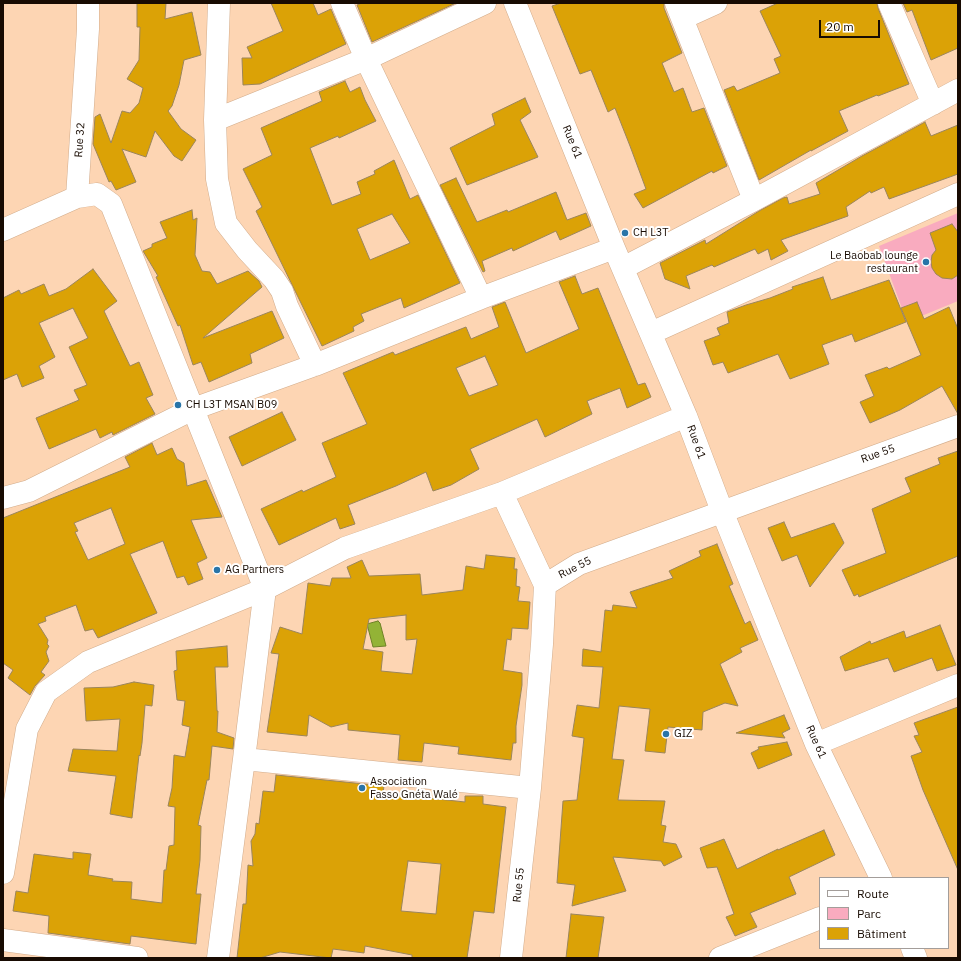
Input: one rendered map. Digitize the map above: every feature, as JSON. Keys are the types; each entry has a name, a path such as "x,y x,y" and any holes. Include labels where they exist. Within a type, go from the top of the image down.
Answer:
{"street":[{"name":"Rue 32","path":"77,197 88,29 88,3"},
{"path":"219,3 215,120 217,179 226,223 247,250 274,278 282,291 287,306 315,364"},
{"path":"342,3 366,59 481,298"},
{"path":"215,120 366,59 485,3"},
{"name":"Rue 61","path":"515,3 614,248 686,416 722,511 816,744 881,877"},
{"path":"716,3 680,11 754,200"},
{"path":"889,3 933,104"},
{"path":"623,268 754,200 958,90"},
{"path":"3,230 77,197 97,194 111,204 264,589 218,958"},
{"path":"651,333 958,194"},
{"path":"3,498 29,490 193,408 315,364 481,298 614,248"},
{"path":"3,873 27,729 46,692 88,662 264,589 345,548 502,492 686,416"},
{"name":"Rue 55","path":"511,958 530,788 542,644 545,585 579,564 958,426"},
{"path":"502,492 545,585"},
{"path":"816,744 958,685"},
{"path":"244,759 530,788"},
{"path":"720,958 819,918"},
{"path":"3,940 137,958"}],"green space":[{"path":"958,213 958,301 907,322 879,246"}],"shaded area":[{"path":"378,621 380,623 386,646 373,647 367,624"}],"building":[{"path":"137,3 166,3 165,19 192,12 201,55 184,60 179,85 172,106 168,111 181,129 196,140 182,161 174,156 155,131 146,157 122,149 136,182 116,190 111,181 109,182 93,144 95,117 100,114 111,143 122,111 130,113 139,103 143,88 127,79 139,60 140,27 137,27"},
{"path":"271,3 313,3 318,15 331,9 346,44 260,84 243,85 242,58 252,58 247,47 283,31"},
{"path":"362,3 456,3 372,42 357,5"},
{"path":"561,3 664,3 664,8 682,53 662,63 674,92 683,88 692,112 704,108 727,166 713,173 712,171 643,208 634,194 646,189 615,108 608,112 591,70 580,74 552,6"},
{"path":"778,3 877,3 909,84 878,96 877,95 839,111 848,131 811,150 759,180 724,90 734,86 737,91 780,73 774,59 781,56 760,11"},
{"path":"903,3 958,3 958,48 931,60 912,10 907,12"},
{"path":"345,81 350,92 360,87 376,121 339,138 338,136 310,148 332,205 361,194 357,182 375,174 374,171 394,160 410,199 418,195 460,283 404,308 401,298 361,314 364,321 353,327 354,331 322,346 256,211 262,207 243,169 272,155 261,128 322,101 319,92","holes":["392,214 410,243 370,260 357,229"]},
{"path":"525,98 531,112 520,120 538,157 467,185 450,148 495,125 492,114"},
{"path":"925,122 931,136 958,125 958,174 889,199 884,187 871,193 870,191 846,207 848,216 781,240 788,251 771,260 768,249 758,254 755,249 714,267 712,265 686,276 690,289 665,279 660,263 705,240 706,244 783,198 787,197 789,204 820,194 816,183"},
{"path":"456,178 477,222 507,210 508,212 556,192 567,220 586,213 591,226 560,240 556,231 513,251 512,248 482,261 485,271 483,272 440,185"},
{"path":"192,210 193,220 197,218 195,255 202,271 210,272 217,284 248,271 259,281 262,287 203,338 272,311 284,338 250,354 252,363 209,382 201,362 193,365 180,325 178,326 156,277 158,276 143,251 152,247 152,244 167,238 160,222"},
{"path":"952,224 958,232 958,275 952,279 942,278 936,274 932,268 932,255 936,250 930,233"},
{"path":"93,269 117,301 104,311 130,366 139,362 153,395 146,398 155,414 113,435 112,432 100,438 96,429 49,449 36,418 79,400 74,390 87,385 69,347 88,338 73,308 39,323 55,357 39,366 44,378 22,387 17,374 3,380 3,298 19,290 21,294 44,284 49,296 66,289"},
{"path":"575,276 582,294 598,288 638,385 645,383 651,397 627,408 620,388 587,401 592,414 545,437 537,419 470,449 479,469 451,485 433,491 426,472 396,486 348,505 355,524 340,529 336,518 279,545 261,509 302,490 303,492 336,477 322,443 367,424 343,373 393,352 395,355 466,327 471,339 499,327 492,307 505,302 526,353 579,329 559,282","holes":["485,356 498,385 469,396 456,368"]},
{"path":"823,277 831,300 889,280 906,322 855,342 852,334 822,345 829,364 790,379 778,354 728,373 723,362 713,365 704,341 720,335 717,328 729,323 727,312 770,298 793,289 792,287"},
{"path":"917,302 924,319 949,307 958,329 958,414 942,386 900,410 870,423 860,402 874,396 865,375 887,367 889,369 921,355 901,308"},
{"path":"282,412 296,440 242,466 229,437"},
{"path":"152,443 157,455 172,448 177,459 184,463 187,486 206,480 222,517 191,520 207,558 197,563 203,579 188,585 184,576 177,578 163,541 130,554 157,613 98,638 93,629 85,631 76,605 45,617 46,621 38,624 48,640 47,644 49,646 46,652 49,661 41,672 45,675 35,686 30,695 8,678 13,670 3,663 3,518 130,467 125,457","holes":["111,508 125,544 88,560 75,532 78,531 74,523"]},
{"path":"958,451 958,556 859,597 858,594 854,596 842,570 886,553 872,509 911,492 905,478 940,464 938,458"},
{"path":"784,522 791,538 834,523 844,543 810,587 797,555 782,561 768,528"},
{"path":"717,544 733,584 729,586 745,624 750,621 758,640 740,648 742,652 720,664 738,706 725,703 703,712 702,730 668,727 665,753 645,751 650,709 619,706 612,759 624,760 618,800 665,801 661,825 666,826 663,842 676,844 682,857 664,866 661,861 613,857 626,891 572,906 575,885 557,883 563,801 577,800 584,738 572,736 577,705 599,708 603,667 582,666 583,649 601,652 605,610 612,611 613,605 637,608 630,592 673,578 669,571 701,556 699,551"},
{"path":"486,555 515,558 514,569 517,569 516,586 520,587 518,601 530,602 528,629 512,628 511,640 507,639 503,670 522,673 522,685 516,726 516,743 513,743 511,760 458,754 459,747 424,743 422,762 398,760 400,735 348,730 348,723 331,727 309,715 307,736 267,732 279,654 271,653 280,627 302,634 308,583 330,586 332,578 351,578 347,567 362,560 369,576 420,574 422,595 463,590 466,566 484,569","holes":["406,615 406,640 417,639 412,674 381,671 383,652 363,649 369,619"]},
{"path":"940,625 956,665 937,671 932,658 894,672 888,658 845,671 840,657 870,641 871,644 904,631 906,638"},
{"path":"227,646 228,667 215,667 218,711 217,732 234,738 233,749 212,746 209,780 207,780 198,825 201,826 200,860 196,894 201,894 196,944 131,936 130,944 48,933 49,916 13,911 16,891 28,893 34,854 73,859 73,852 91,854 88,875 113,879 112,881 132,882 131,899 162,903 164,870 166,870 169,846 174,845 175,807 168,806 172,788 174,755 185,757 190,727 182,725 185,701 177,700 174,671 177,670 176,651"},
{"path":"134,682 154,685 152,706 145,705 142,743 140,756 139,755 132,818 110,814 116,776 68,771 73,749 117,751 120,719 86,721 84,688 113,687"},
{"path":"958,707 958,870 923,790 911,756 922,752 914,736 919,735 914,723"},
{"path":"784,715 790,729 782,733 785,738 736,733"},
{"path":"787,742 792,755 758,769 751,753 759,749 758,747"},
{"path":"276,775 384,786 383,793 465,802 465,796 483,796 483,804 506,807 494,913 474,911 467,958 412,958 412,955 365,946 364,953 333,949 331,958 280,952 260,958 237,958 243,904 246,904 248,865 253,866 251,841 255,834 256,823 259,824 263,791 274,792","holes":["408,861 441,864 436,914 401,911"]},
{"path":"824,830 835,855 789,877 796,894 750,913 757,927 735,936 726,917 734,914 717,867 707,868 700,848 724,839 737,869 778,849"},
{"path":"571,914 604,917 598,958 566,958"}],"place":[{"name":"CH L3T","path":"625,233"},
{"name":"Le Baobab lounge restaurant","path":"926,262"},
{"name":"CH L3T MSAN B09","path":"178,405"},
{"name":"AG Partners","path":"217,570"},
{"name":"GIZ","path":"666,734"},
{"name":"Association Fasso Gnéta Walé","path":"362,788"}]}
